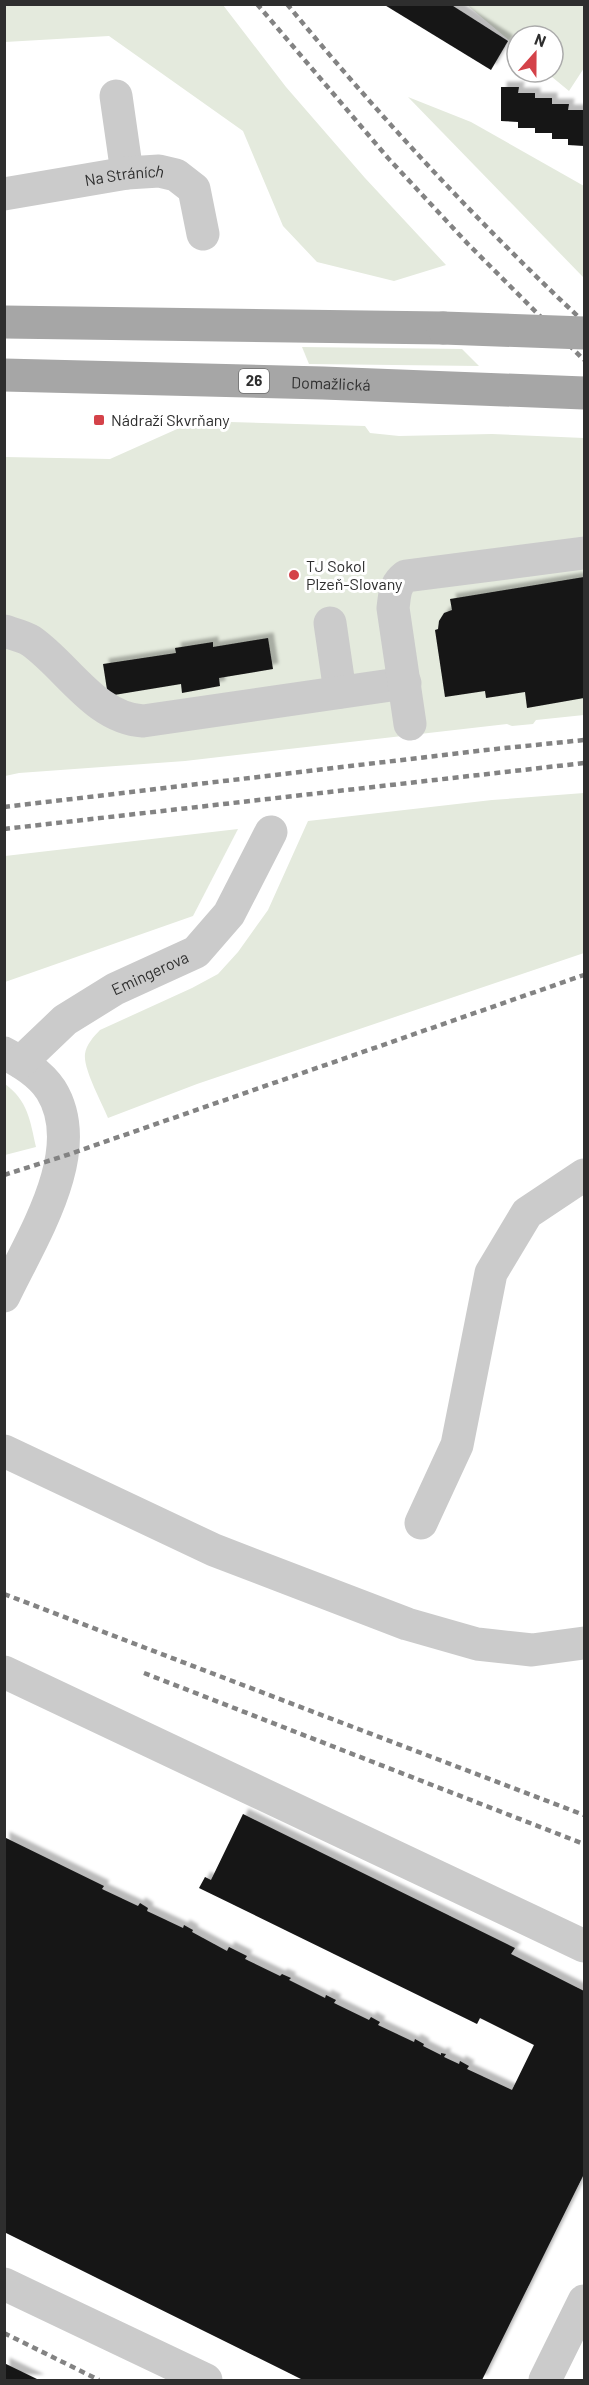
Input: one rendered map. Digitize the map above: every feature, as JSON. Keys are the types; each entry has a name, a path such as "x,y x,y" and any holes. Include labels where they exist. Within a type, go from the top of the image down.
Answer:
{"main road":[{"path":"4,322 443,328 585,333"},
{"name":"Domažlická","path":"4,375 323,383 585,393"}],"street":[{"path":"116,96 127,173"},
{"name":"Na Stráních","path":"4,194 127,173 159,171 176,175 194,189 203,234"},
{"path":"410,724 393,609 398,582 406,576 585,553"},
{"path":"330,623 340,692"},
{"path":"4,631 30,641 103,706 130,721 405,683"},
{"name":"Emingerova","path":"4,1296 55,1189 64,1156 65,1137 57,1103 50,1089 13,1058 65,1020 115,988 196,952 229,914 271,832"},
{"path":"421,1523 457,1445 492,1273 527,1213 585,1175"},
{"path":"4,1451 214,1550 407,1624 477,1644 532,1650 585,1643"},
{"path":"4,1672 585,1946"},
{"path":"4,2284 206,2380"},
{"path":"545,2380 585,2301"}],"shaded area":[{"path":"5,4 223,5 286,87 365,178 446,265 394,281 317,262 283,226 243,131 109,36 5,42"},
{"path":"467,5 584,5 584,68 569,91 561,84 565,84 565,24 505,24 505,37"},
{"path":"408,97 471,122 584,186 584,278"},
{"path":"302,347 462,349 479,366 309,364"},
{"name":"TJ Sokol Plzeň-Slovany","path":"195,421 365,426 370,433 399,436 492,434 584,438 584,715 536,720 533,724 512,726 507,724 185,761 19,773 5,776 5,457 110,459"},
{"path":"584,793 584,953 197,1084 108,1118 85,1060 87,1047 91,1041 100,1030 218,974 238,952 268,910 308,821 492,800"},
{"path":"238,829 193,916 5,982 5,856"},
{"path":"5,1084 19,1097 27,1112 36,1147 5,1155"}],"building":[{"path":"383,4 450,4 505,39 505,46 491,70"},
{"path":"501,87 519,87 518,93 535,93 535,98 552,98 552,104 569,104 568,110 584,110 584,146 568,145 568,139 552,139 552,133 535,133 535,128 518,128 518,122 501,121"},
{"path":"584,577 584,698 527,708 525,692 486,698 485,691 445,697 435,630 438,629 439,621 444,613 452,610 450,599"},
{"path":"268,638 273,669 219,678 220,686 182,693 181,684 108,696 103,664 176,653 175,648 213,642 213,647"},
{"path":"243,1814 515,1948 511,1954 584,1991 584,2174 482,2380 303,2380 4,2232 4,1837 104,1886 102,1889 138,1906 140,1903 148,1908 147,1911 183,1928 184,1925 193,1930 192,1932 227,1951 229,1947 247,1956 245,1959 280,1976 282,1974 291,1978 289,1980 325,1998 326,1995 336,2000 334,2003 369,2020 371,2017 380,2022 378,2025 414,2042 415,2039 441,2055 441,2053 446,2054 444,2057 459,2064 460,2061 469,2066 467,2069 512,2090 534,2045 480,2018 477,2024 199,1888 205,1877 211,1880"},
{"path":"4,2363 39,2380 4,2380"}],"railway":[{"path":"257,4 388,158 468,244 584,360"},
{"path":"287,4 357,87 468,208 584,322"},
{"path":"4,807 584,740"},
{"path":"4,829 584,763"},
{"path":"4,1175 584,975"},
{"path":"4,1594 584,1815"},
{"path":"144,1673 584,1844"},
{"path":"4,2333 99,2380"}],"place":[{"name":"Nádraží Skvrňany","path":"99,420"},
{"name":"TJ Sokol Plzeň-Slovany","path":"294,575"}]}
